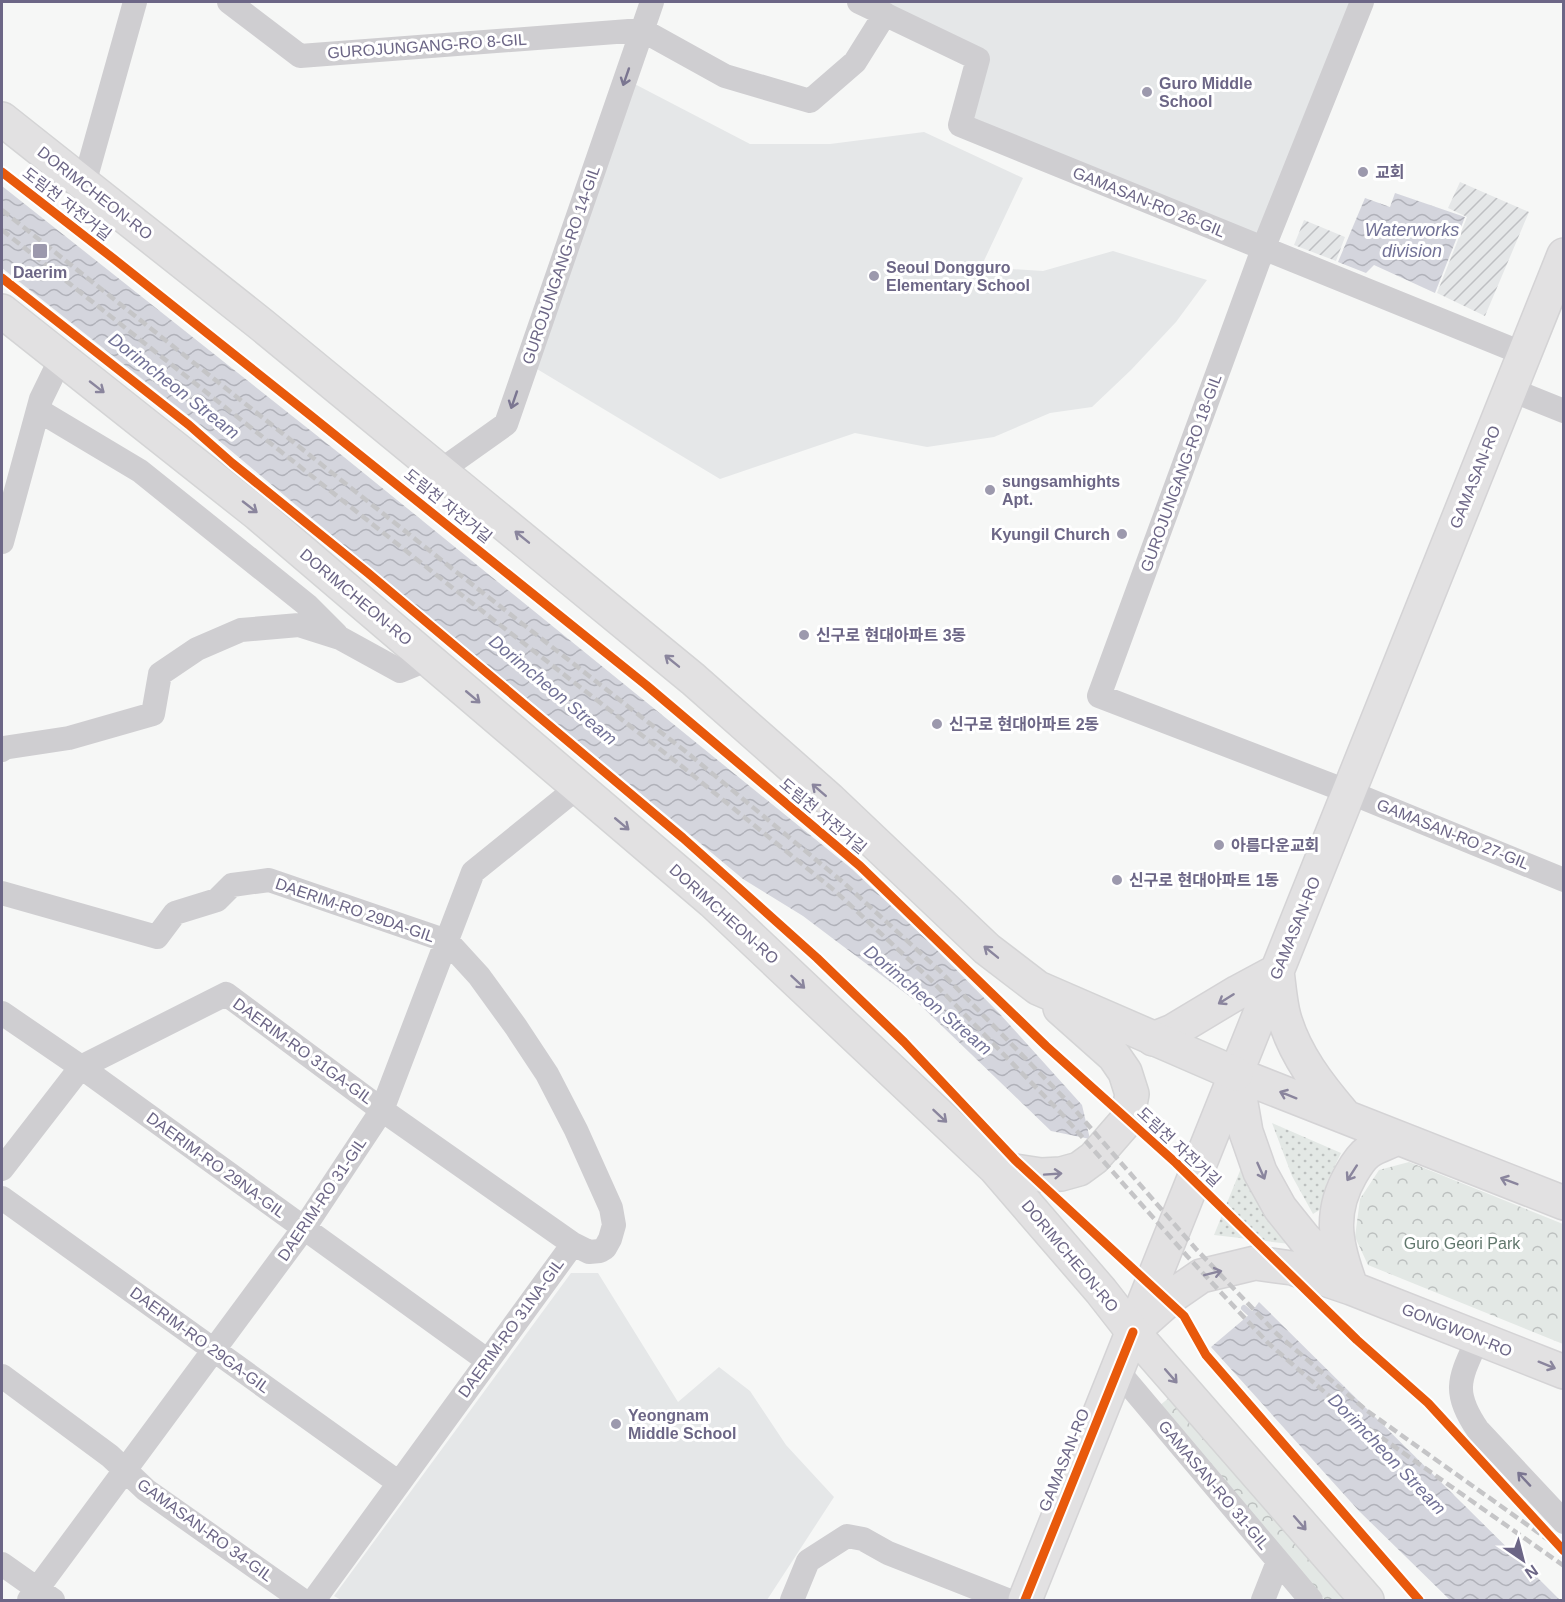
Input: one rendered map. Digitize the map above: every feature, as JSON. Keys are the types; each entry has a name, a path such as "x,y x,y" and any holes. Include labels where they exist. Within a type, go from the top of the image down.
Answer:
{"main road":[{"name":"DORIMCHEON-RO","path":"2,119 262,325 693,679 829,799 987,949 1038,988 1236,1074"},
{"name":"GAMASAN-RO","path":"1025,1600 1563,255"},
{"name":"DORIMCHEON-RO","path":"2,311 258,514 713,902 995,1168 1101,1291 1133,1332 1367,1600"},
{"path":"1153,1039 1173,1031 1278,971 1284,1018 1301,1057 1322,1088 1347,1118"},
{"path":"995,1168 1041,1175 1061,1174 1079,1169 1094,1158 1127,1119 1132,1094 1125,1072 1114,1056 1038,988"},
{"path":"1236,1074 1563,1203"},
{"path":"1236,1074 1246,1132 1260,1172 1280,1208 1304,1238 1351,1288"},
{"path":"1351,1288 1340,1255 1336,1233 1337,1209 1342,1189 1353,1169 1368,1152 1397,1138"},
{"name":"GONGWON-RO","path":"1133,1332 1175,1294 1201,1276 1255,1263 1292,1268 1351,1288 1563,1372"}],"street":[{"path":"84,184 135,2"},
{"name":"GUROJUNGANG-RO 8-GIL","path":"229,2 300,56 642,30"},
{"name":"GUROJUNGANG-RO 14-GIL","path":"440,471 506,424 652,2"},
{"name":"GAMASAN-RO 26-GIL","path":"859,2 978,59 960,126 1524,354"},
{"name":"GUROJUNGANG-RO 18-GIL","path":"1349,792 1099,696 1263,249 1362,2"},
{"path":"642,30 726,76 810,101 855,62 885,14"},
{"path":"2,541 40,399 61,358"},
{"path":"1509,389 1563,411"},
{"path":"38,410 140,471 307,605 340,638"},
{"path":"2,750 69,738 153,714 160,674 196,649 241,630 299,625 340,638 400,671 429,660"},
{"name":"DAERIM-RO 31-GIL","path":"40,1597 117,1464 214,1350 304,1228 382,1110 473,872 577,786"},
{"name":"GAMASAN-RO 27-GIL","path":"1349,792 1561,872"},
{"name":"DAERIM-RO 29DA-GIL","path":"2,893 157,937 175,913 217,900 232,885 269,880 447,941"},
{"path":"447,941 479,976 547,1074 576,1130 611,1209 614,1225 605,1248 589,1252 573,1244"},
{"name":"DAERIM-RO 31GA-GIL","path":"2,1169 81,1067 226,994 382,1110"},
{"name":"DAERIM-RO 29NA-GIL","path":"2,1013 81,1067 488,1361"},
{"name":"DAERIM-RO 31NA-GIL","path":"314,1600 573,1244 382,1110"},
{"name":"DAERIM-RO 29GA-GIL","path":"2,1198 399,1483"},
{"path":"1478,1338 1463,1370 1460,1394 1468,1416 1478,1430 1563,1522"},
{"name":"GAMASAN-RO 31-GIL","path":"1117,1370 1311,1600"},
{"name":"GAMASAN-RO 34-GIL","path":"2,1376 117,1464 146,1490 303,1600"},
{"path":"792,1600 808,1561 847,1536 863,1539 888,1553 1007,1600"},
{"path":"1263,1600 1278,1562"},
{"path":"2,1564 40,1597"}],"shaded area":[{"name":"Guro Middle School","path":"890,2 1362,2 1263,249 960,125 977,59 885,14"},
{"name":"Seoul Dongguro Elementary School","path":"625,79 750,144 830,144 924,132 1023,178 981,267 1043,271 1113,251 1207,280 1176,322 1092,407 1050,413 994,437 927,447 855,433 720,479 527,363"},
{"path":"1460,182 1529,212 1485,316 1437,293 1467,217 1448,208"},
{"path":"1304,220 1345,237 1336,261 1294,245"},
{"name":"Yeongnam Middle School","path":"571,1273 598,1273 678,1402 719,1367 750,1391 786,1445 834,1497 767,1600 341,1600 334,1596"}],"green space":[{"path":"1272,1123 1341,1153 1327,1182 1321,1209 1313,1214 1292,1176"},
{"path":"1246,1156 1290,1244 1214,1235"},
{"name":"Guro Geori Park","path":"1409,1162 1563,1224 1563,1344 1368,1265 1355,1237 1360,1199 1379,1170"},
{"path":"1176,1392 1357,1600 1325,1600 1159,1406"}],"water":[{"name":"Dorimcheon Stream","path":"2,186 344,457 852,869 999,1013 1082,1105 1090,1139 1051,1131 917,1002 803,916 743,879 199,424 2,268"},
{"name":"Waterworks division","path":"1395,193 1465,217 1435,293 1374,265 1366,273 1338,262 1365,198 1390,207"},
{"name":"Dorimcheon Stream","path":"1259,1302 1560,1600 1450,1600 1359,1511 1211,1347 1250,1314"}],"waterway":[{"name":"Dorimcheon Stream","path":"1244,1308 1255,1318"}],"railway":[{"path":"2,210 690,755 844,883 939,970 1069,1103 1196,1249 1277,1334 1366,1410 1564,1551"},
{"path":"2,230 454,589 679,764 835,891 930,979 1060,1112 1187,1256 1268,1343 1358,1421 1564,1566"}],"cycle path":[{"name":"도림천 자전거길","path":"2,172 310,415 646,685 860,866 1046,1046 1176,1163 1357,1340 1428,1403 1564,1551"},
{"path":"2,278 189,425 232,463 368,573 683,838 817,958 904,1042 1015,1160 1184,1316 1206,1355 1419,1600"},
{"path":"1025,1600 1133,1332"}],"place":[{"name":"Guro Middle School","path":"1147,92"},
{"name":"교회","path":"1363,172"},
{"name":"Daerim","path":"40,251"},
{"name":"Seoul Dongguro Elementary School","path":"874,276"},
{"name":"sungsamhights Apt.","path":"990,490"},
{"name":"Kyungil Church","path":"1122,534"},
{"name":"신구로 현대아파트 3동","path":"804,635"},
{"name":"신구로 현대아파트 2동","path":"937,724"},
{"name":"아름다운교회","path":"1219,845"},
{"name":"신구로 현대아파트 1동","path":"1117,880"},
{"name":"Yeongnam Middle School","path":"616,1424"}]}
